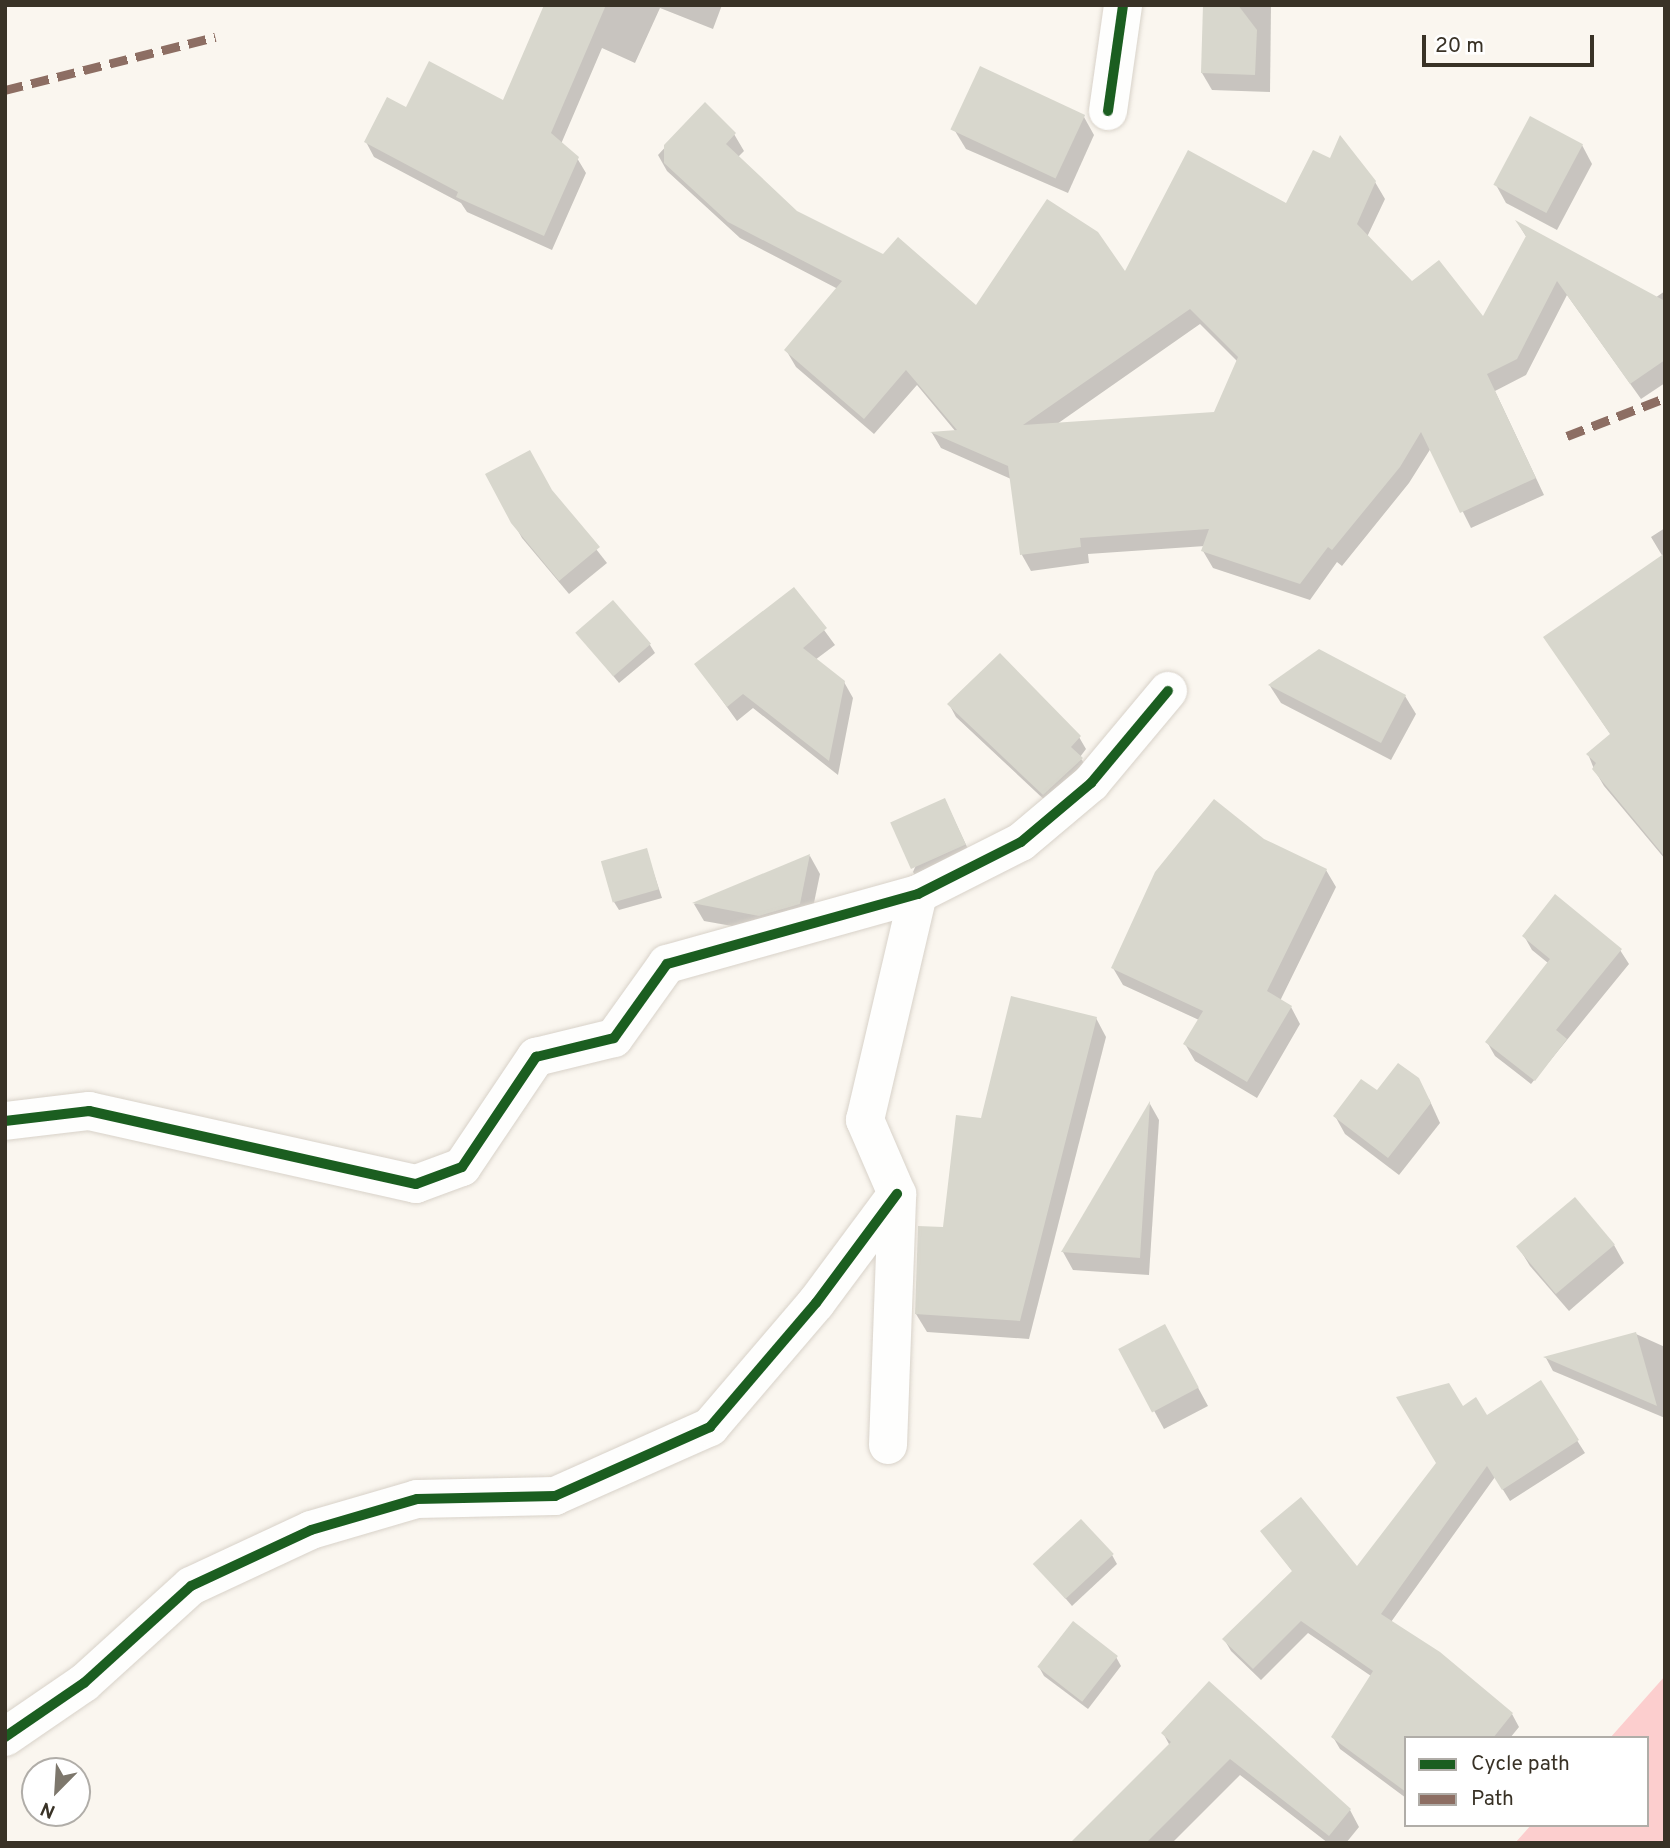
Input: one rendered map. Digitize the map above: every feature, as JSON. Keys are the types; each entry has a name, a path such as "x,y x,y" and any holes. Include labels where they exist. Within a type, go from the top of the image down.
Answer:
{"street":[{"path":"1108,111 1123,5"},
{"path":"5,1121 89,1111 416,1184 462,1167 536,1057 614,1038 667,964 918,894 1021,842 1091,783 1168,691"},
{"path":"888,1445 897,1194 865,1120 918,894"},
{"path":"5,1737 84,1683 191,1587 311,1530 417,1499 555,1496 709,1427 816,1303 897,1194"}],"shaded area":[{"path":"1665,1676 1665,1843 1515,1843 1529,1827 1649,1827 1649,1736 1612,1736"}],"building":[{"path":"544,5 606,5 551,133 579,157 544,236 456,197 458,192 364,142 387,97 406,107 429,61 503,100"},
{"path":"1203,5 1238,5 1257,30 1255,75 1201,73"},
{"path":"980,66 1085,115 1056,178 950,129"},
{"path":"705,102 736,133 726,144 797,211 883,254 898,237 976,305 1047,199 1098,232 1125,271 1188,150 1286,203 1313,150 1330,158 1340,135 1376,181 1357,224 1412,281 1439,260 1483,316 1526,236 1515,220 1665,301 1665,360 1630,384 1557,281 1517,359 1487,374 1536,478 1460,513 1421,432 1400,467 1332,550 1328,547 1300,584 1201,551 1209,529 1080,538 1081,547 1020,555 1008,466 930,432 957,430 906,370 864,419 784,350 842,281 728,222 664,163 664,145","holes":["1190,309 1238,357 1214,412 1023,425"]},
{"path":"1530,116 1583,144 1546,213 1493,185"},
{"path":"530,450 552,490 600,547 559,581 511,523 485,474"},
{"path":"1665,553 1665,857 1592,769 1596,763 1586,754 1610,734 1543,637"},
{"path":"794,587 827,628 803,648 845,681 829,761 743,694 727,707 694,664"},
{"path":"613,600 651,644 613,677 575,633"},
{"path":"1319,649 1406,695 1381,743 1268,685"},
{"path":"1000,653 1081,736 1071,747 1083,758 1043,795 947,704"},
{"path":"945,798 966,845 911,869 890,822"},
{"path":"1214,799 1264,839 1327,869 1267,991 1292,1006 1247,1082 1183,1044 1203,1011 1111,968 1155,872"},
{"path":"647,848 659,889 613,903 601,861"},
{"path":"810,854 800,904 759,916 692,903"},
{"path":"1555,894 1622,949 1556,1030 1567,1039 1535,1081 1485,1042 1550,959 1522,936"},
{"path":"1011,996 1097,1017 1020,1321 915,1314 918,1226 943,1227 956,1115 981,1118"},
{"path":"1398,1063 1419,1078 1431,1103 1388,1158 1333,1116 1361,1079 1377,1090"},
{"path":"1150,1101 1140,1258 1061,1252"},
{"path":"1575,1197 1615,1244 1556,1294 1516,1246"},
{"path":"1165,1324 1199,1388 1152,1412 1118,1349"},
{"path":"1636,1332 1657,1406 1543,1357"},
{"path":"1541,1380 1579,1440 1502,1490 1487,1466 1381,1614 1440,1652 1513,1713 1495,1736 1404,1736 1404,1791 1331,1737 1373,1671 1301,1621 1253,1669 1222,1639 1292,1571 1260,1531 1301,1497 1357,1566 1436,1463 1396,1397 1449,1383 1463,1406 1476,1397 1487,1415"},
{"path":"1081,1519 1114,1554 1065,1599 1033,1564"},
{"path":"1073,1621 1118,1656 1082,1702 1037,1667"},
{"path":"1209,1681 1351,1809 1329,1836 1230,1759 1146,1843 1070,1843 1171,1742 1161,1733"}],"marked path":[{"path":"5,90 215,37"},
{"path":"1567,436 1665,398"}],"cycle path":[{"path":"1108,111 1123,5"},
{"path":"5,1121 89,1111 416,1184 462,1167 536,1057 614,1038 667,964 918,894 1021,842 1091,783 1168,691"},
{"path":"5,1737 84,1683 191,1586 311,1530 417,1499 555,1496 710,1427 816,1303 897,1194"}]}
